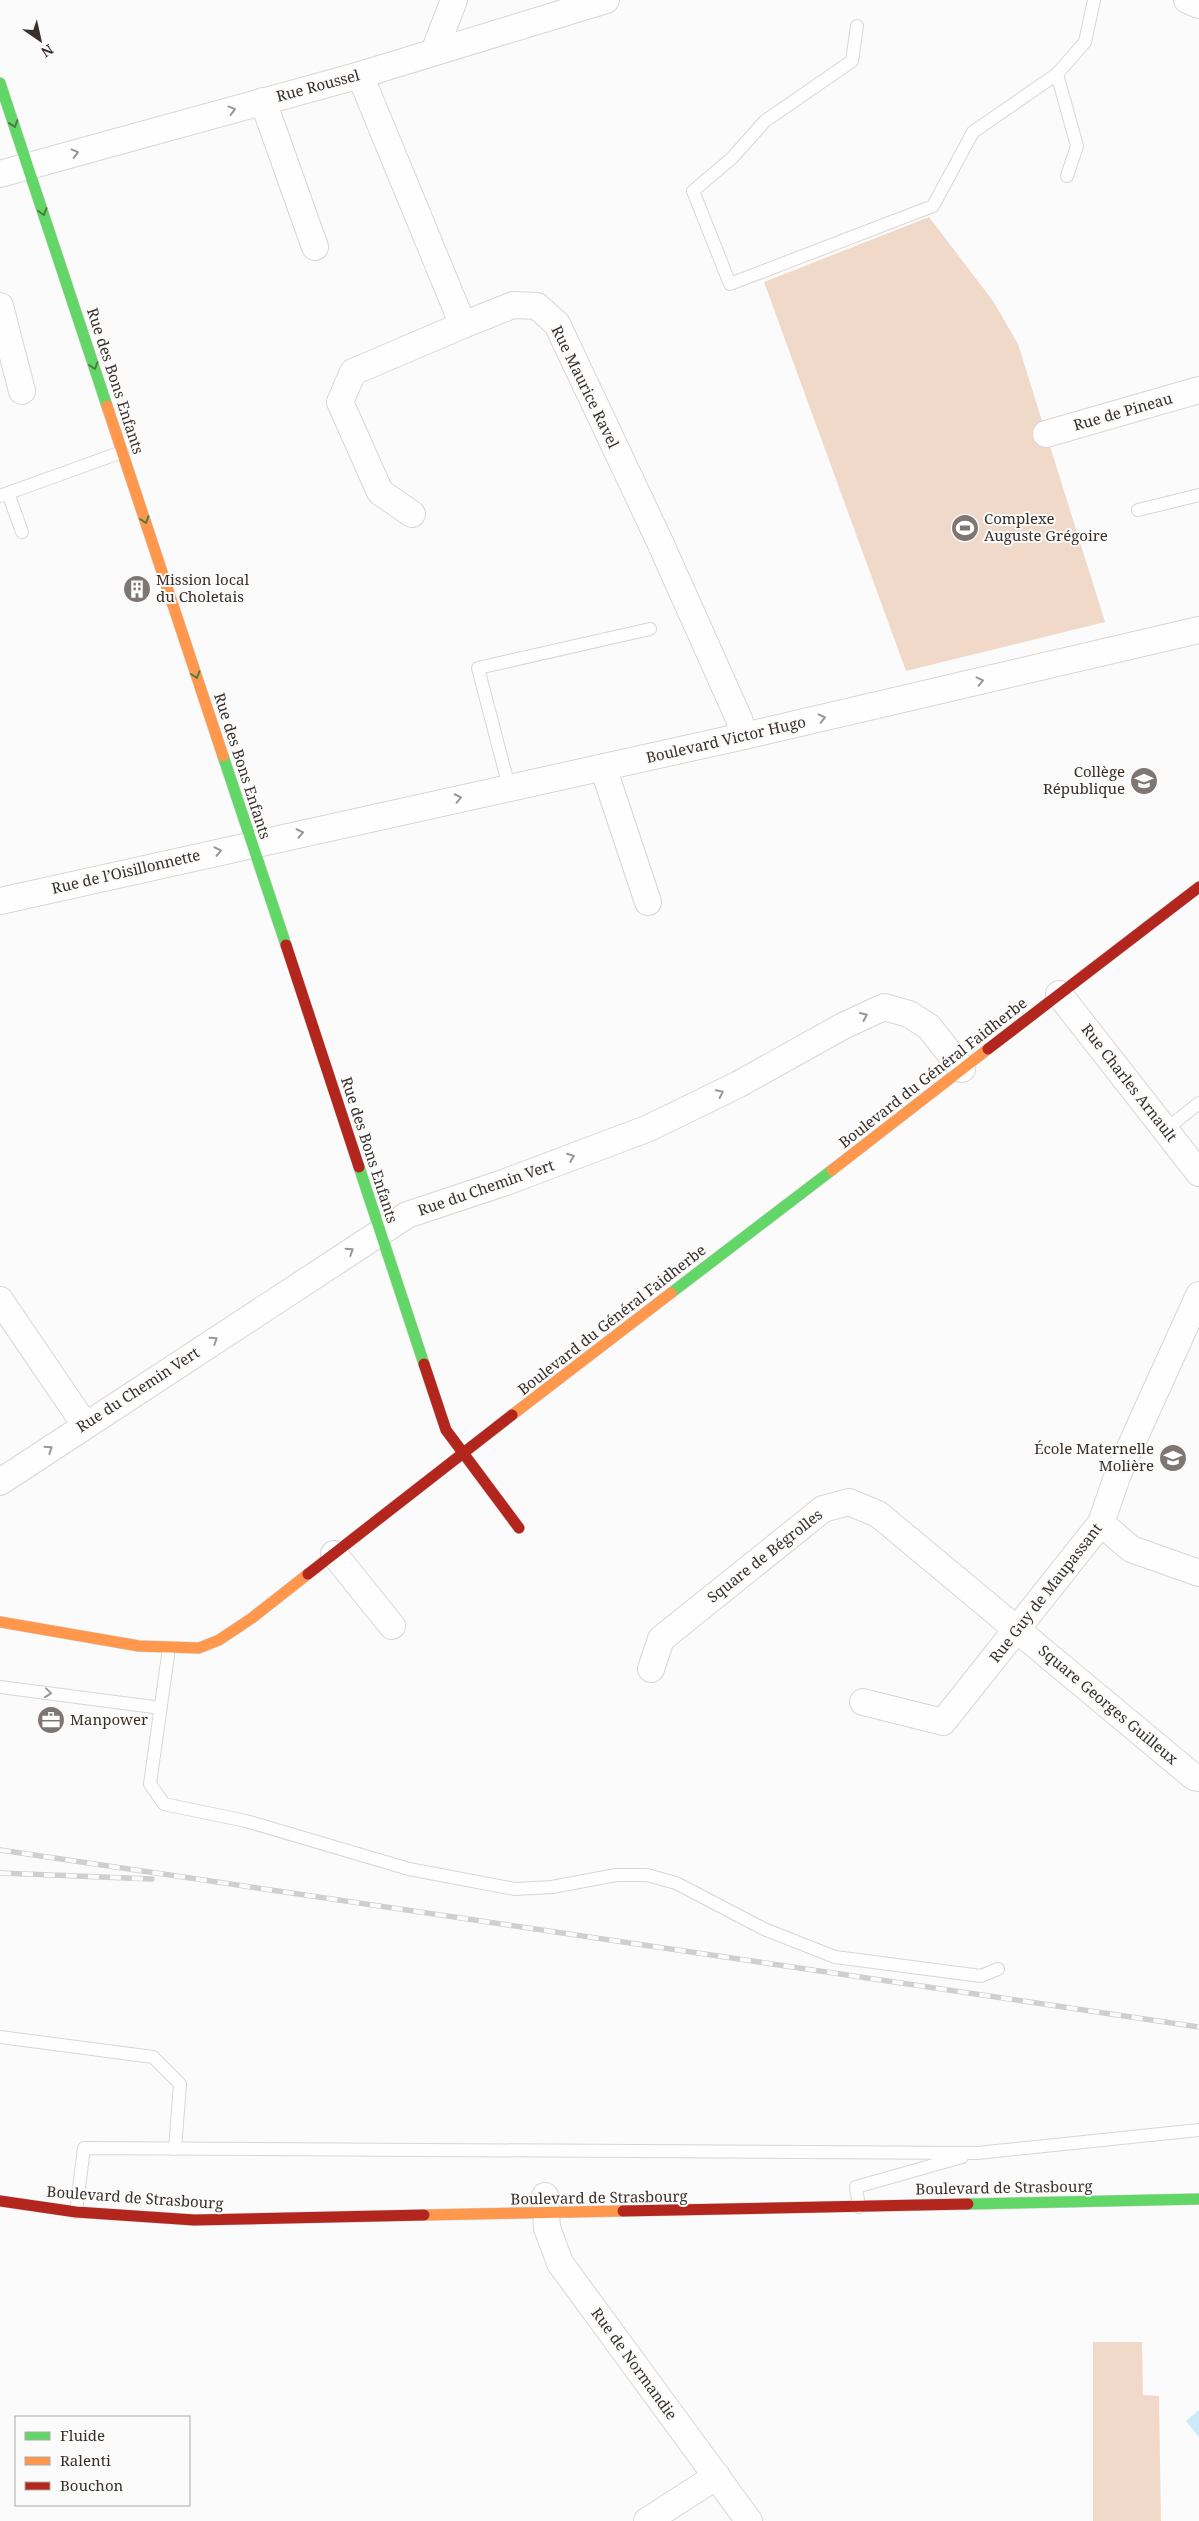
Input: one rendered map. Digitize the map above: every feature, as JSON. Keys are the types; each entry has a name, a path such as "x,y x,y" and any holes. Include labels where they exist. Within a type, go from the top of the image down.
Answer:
{"street":[{"path":"434,52 454,0"},
{"name":"Rue Roussel","path":"0,174 360,75 602,0"},
{"path":"1187,0 1199,5"},
{"path":"360,75 463,325"},
{"name":"Rue des Bons Enfants","path":"0,83 446,1430 462,1454 519,1528"},
{"path":"263,101 315,247"},
{"name":"Rue Maurice Ravel","path":"412,514 380,492 340,402 353,372 513,305 537,306 557,324 659,540 739,719 744,736"},
{"path":"0,306 22,391"},
{"name":"Rue de Pineau","path":"1046,434 1199,390"},
{"name":"Boulevard Victor Hugo","path":"252,844 744,736 1199,630"},
{"path":"602,767 648,902"},
{"name":"Rue de l’Oisillonnette","path":"0,901 252,844"},
{"name":"Boulevard du Général Faidherbe","path":"0,1622 140,1646 199,1648 219,1640 252,1618 462,1454 1199,887"},
{"name":"Rue Charles Arnault","path":"1059,994 1199,1173"},
{"name":"Rue du Chemin Vert","path":"4,1479 407,1215 506,1182 649,1128 739,1084 843,1026 884,1007 909,1014 929,1027 962,1069"},
{"name":"Rue Guy de Maupassant","path":"863,1702 942,1722 1102,1523 1118,1474 1199,1295"},
{"path":"0,1300 85,1425"},
{"name":"Square de Bégrolles","path":"651,1668 661,1639 823,1509 849,1502 878,1514 1017,1631"},
{"path":"1102,1523 1131,1549 1199,1573"},
{"path":"334,1554 392,1626"},
{"name":"Square Georges Guilleux","path":"1017,1631 1187,1771 1199,1778"},
{"name":"Boulevard de Strasbourg","path":"0,2201 76,2212 194,2220 545,2205 859,2207 1199,2199"},
{"name":"Rue de Normandie","path":"545,2205 547,2228 560,2263 749,2521"},
{"path":"647,2521 717,2476"}],"lane":[{"path":"857,26 852,61 764,121 732,158 693,191 730,284 933,206 973,132 1057,74 1085,42 1094,0"},
{"path":"1057,74 1077,146 1067,176"},
{"path":"22,532 4,494 122,452"},
{"path":"1138,510 1199,495"},
{"path":"509,787 478,668 650,628"},
{"path":"1165,1130 1199,1103"},
{"path":"169,1648 150,1784 164,1804 246,1821 409,1869 515,1889 552,1887 616,1876 647,1875 676,1883 764,1929 835,1957 981,1976 998,1969"},
{"path":"0,1686 160,1708"},
{"path":"0,2036 153,2057 180,2084 175,2149"},
{"path":"76,2212 84,2148 977,2153 1199,2130"},
{"path":"859,2207 856,2187 977,2153"}],"shaded area":[{"name":"Complexe Auguste Grégoire","path":"929,217 993,301 1018,344 1105,622 906,671 764,282"},
{"path":"1093,2342 1142,2342 1143,2395 1159,2396 1161,2521 1093,2521"}],"water":[{"path":"1199,2410 1199,2437 1186,2421"}],"railway":[{"path":"0,1850 1199,2027"},
{"path":"0,1873 152,1879"}],"traffic: fast":[{"path":"0,83 107,406"},
{"path":"223,756 286,945"},
{"path":"359,1167 424,1364"},
{"path":"671,1293 832,1170"},
{"path":"968,2204 1199,2199"}],"traffic: slow":[{"path":"107,406 223,756"},
{"path":"832,1170 988,1049"},
{"path":"512,1415 671,1293"},
{"path":"0,1622 139,1646 199,1648 219,1640 252,1618 308,1574"},
{"path":"424,2215 623,2211"}],"traffic: jam":[{"path":"988,1049 1199,887"},
{"path":"286,945 359,1167"},
{"path":"424,1364 446,1430 519,1528"},
{"path":"308,1574 512,1415"},
{"path":"0,2201 76,2212 194,2220 424,2215"},
{"path":"623,2211 968,2204"}],"place":[{"name":"Complexe Auguste Grégoire","path":"965,528"},
{"name":"Mission local du Choletais","path":"137,589"},
{"name":"Collège République","path":"1144,781"},
{"name":"École Maternelle Molière","path":"1173,1458"},
{"name":"Manpower","path":"51,1720"}]}
